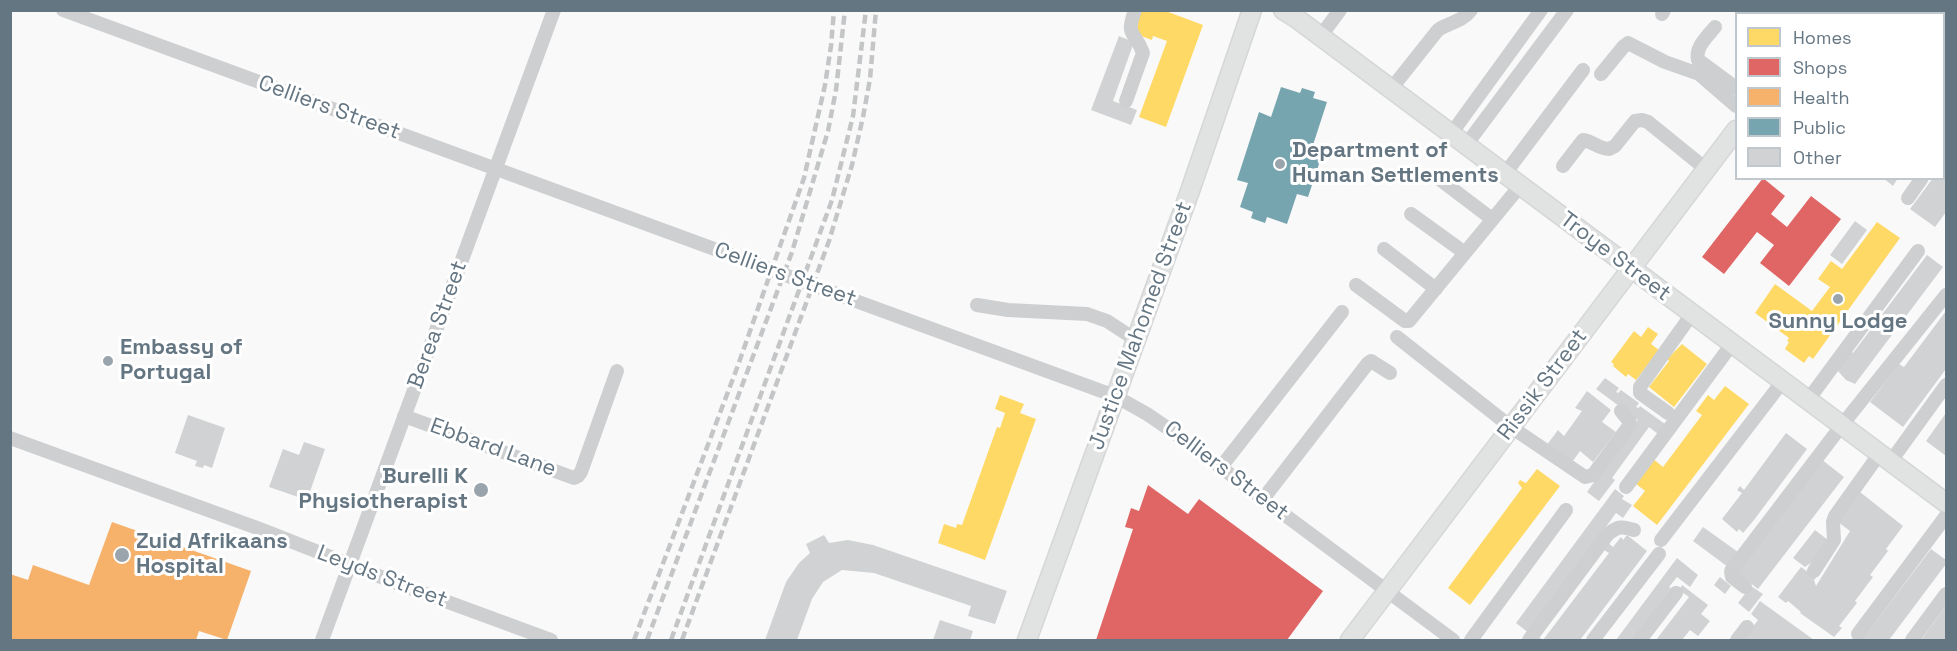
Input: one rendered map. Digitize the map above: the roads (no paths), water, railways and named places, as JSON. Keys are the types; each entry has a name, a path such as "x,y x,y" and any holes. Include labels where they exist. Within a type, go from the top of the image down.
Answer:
{"main road":[{"name":"Justice Mahomed Street","path":"1027,640 1190,191 1252,10"},
{"name":"Troye Street","path":"1283,10 1947,503"},
{"name":"Rissik Street","path":"1350,640 1735,132"}],"street":[{"name":"Celliers Street","path":"63,10 1115,396 1157,420 1454,640"},
{"name":"Berea Street","path":"322,640 554,10"},
{"path":"1126,101 1143,53 1132,34 1130,25 1135,10"},
{"path":"1320,37 1340,10"},
{"path":"1390,89 1438,30 1464,19 1471,10"},
{"path":"1450,134 1541,10"},
{"path":"1466,146 1567,10"},
{"path":"1714,27 1699,48 1698,60 1735,87"},
{"path":"1601,74 1628,43 1665,62 1699,74 1735,104"},
{"path":"1504,175 1583,70"},
{"path":"1563,166 1583,140 1609,149 1615,146 1633,123 1639,120 1648,122 1706,170"},
{"path":"1438,178 1492,219"},
{"path":"1908,198 1921,180"},
{"path":"1356,285 1407,322 1520,186"},
{"path":"1411,214 1465,254"},
{"path":"1384,249 1436,289"},
{"path":"1804,397 1918,251"},
{"path":"1804,397 1895,267"},
{"path":"1745,587 1732,577 1731,571 1842,425 1947,295"},
{"path":"977,305 1008,310 1088,314 1107,321 1136,340"},
{"path":"1221,467 1342,312"},
{"path":"1668,413 1640,393 1640,387 1692,315"},
{"path":"1397,337 1511,427 1581,476 1590,477 1629,426 1630,422 1621,411"},
{"path":"1626,487 1732,344"},
{"path":"1263,499 1370,361 1376,362 1390,374"},
{"name":"Ebbard Lane","path":"405,416 574,478 581,472 617,371"},
{"path":"1661,540 1783,381"},
{"path":"1814,571 1833,543 1835,516 1947,385"},
{"name":"Leyds Street","path":"10,438 260,529 399,585 551,640"},
{"path":"1471,640 1566,510"},
{"path":"1858,634 1947,516"},
{"path":"1529,640 1608,534 1622,526 1634,530"},
{"path":"1593,640 1659,554"},
{"path":"1640,640 1676,593"},
{"path":"1912,640 1947,594"},
{"path":"1737,640 1747,627"}],"railway":[{"path":"634,640 737,368 804,178 825,85 834,10"},
{"path":"647,640 792,252 828,131 836,90 845,10"},
{"path":"671,640 832,200 853,116 866,10"},
{"path":"682,640 829,241 852,165 863,117 870,79 876,10"}],"place":[{"name":"Department of Human Settlements","path":"1280,164"},
{"name":"Sunny Lodge","path":"1838,299"},
{"name":"Embassy of Portugal","path":"108,361"},
{"name":"Burelli K Physiotherapist","path":"481,490"},
{"name":"Zuid Afrikaans Hospital","path":"122,555"}]}
